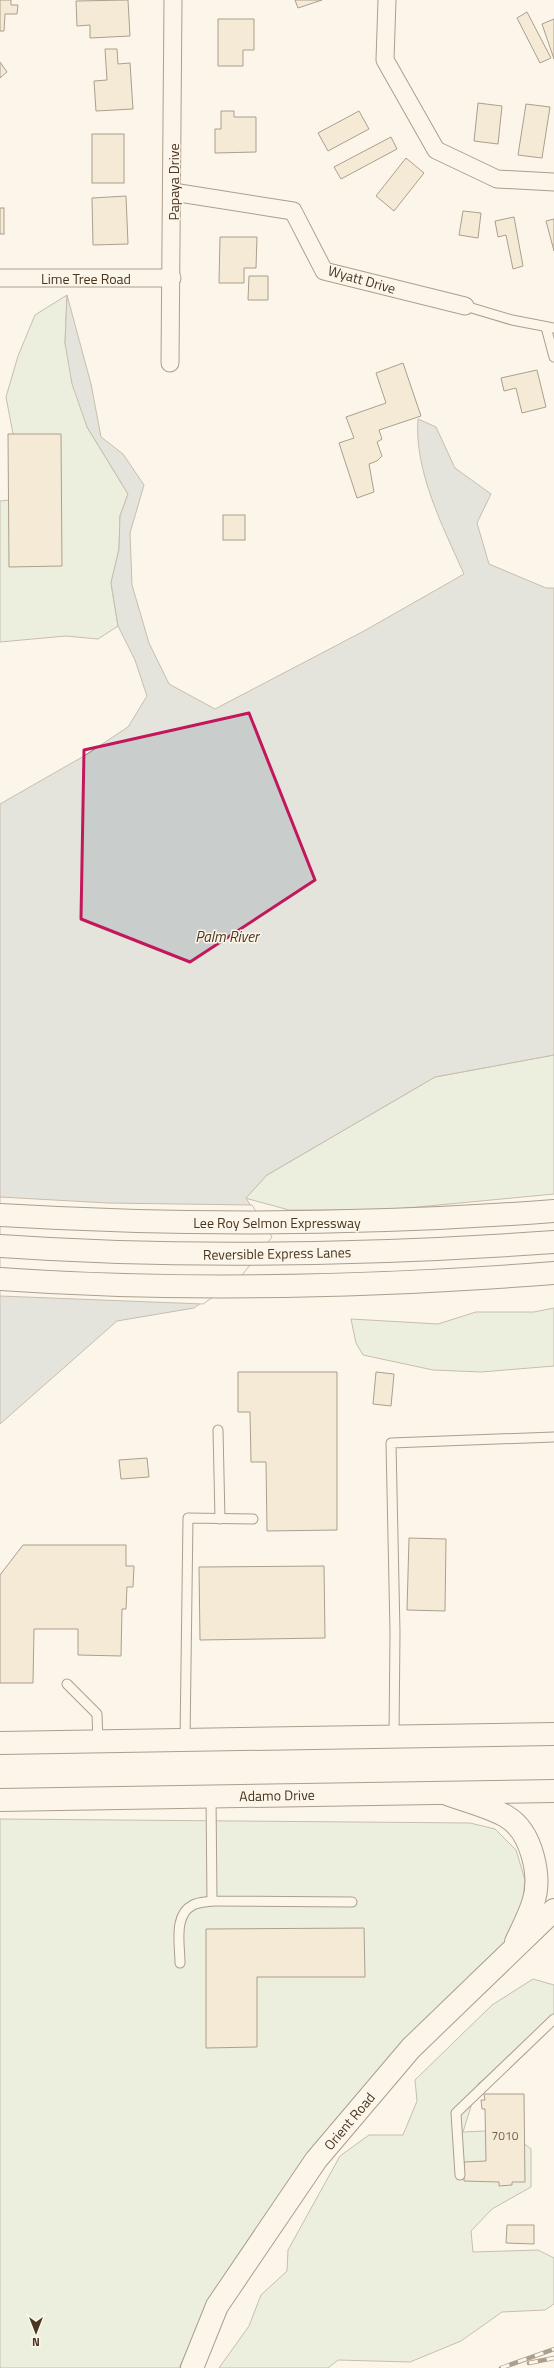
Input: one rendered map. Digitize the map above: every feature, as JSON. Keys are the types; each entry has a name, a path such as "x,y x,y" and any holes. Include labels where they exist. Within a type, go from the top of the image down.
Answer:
{"main road":[{"name":"Lee Roy Selmon Expressway","path":"0,1215 148,1222 286,1224 441,1219 554,1211"},
{"name":"Reversible Express Lanes","path":"0,1246 91,1251 261,1255 408,1250 554,1242"},
{"path":"0,1279 199,1286 315,1285 394,1284 554,1273"},
{"path":"0,1743 554,1734"},
{"name":"Adamo Drive","path":"0,1800 554,1790"},
{"path":"443,1793 508,1817 523,1832 532,1851 535,1873 534,1901 513,1950"},
{"name":"Orient Road","path":"192,2368 216,2306 316,2160 411,2048 554,1910"}],"street":[{"name":"Papaya Drive","path":"170,363 173,192 173,0"},
{"path":"387,0 386,60 436,150 497,179 554,182"},
{"name":"Wyatt Drive","path":"173,192 293,211 324,271 465,306"},
{"name":"Lime Tree Road","path":"0,278 172,278"}],"lane":[{"path":"465,306 550,328 554,357"},
{"path":"218,1430 220,1519"},
{"path":"394,1737 395,1632 391,1443 554,1437"},
{"path":"185,1740 188,1518 253,1519"},
{"path":"67,1684 97,1714 98,1742"},
{"path":"211,1796 212,1901"},
{"path":"180,1963 180,1928 182,1916 194,1904 212,1901 352,1902"},
{"path":"460,2175 456,2113 554,2019"}],"highlighted area":[{"path":"249,713 315,880 190,962 81,919 84,750"}],"green space":[{"path":"67,295 65,343 87,427 128,494 120,516 119,549 111,583 118,626 98,639 66,636 0,642 0,501 9,500 21,476 6,397 18,356 35,315"},
{"path":"554,1055 554,1194 386,1210 289,1210 245,1198 267,1175 435,1077"},
{"path":"554,1308 554,1366 481,1372 433,1370 363,1355 356,1343 351,1319 438,1324 476,1312 534,1312"},
{"path":"0,1819 470,1823 495,1829 516,1850 525,1880 520,1928 357,2107 198,2328 179,2368 0,2368"},
{"path":"533,1979 554,1985 554,2013 548,2025 478,2084 463,2132 507,2130 531,2149 531,2187 492,2209 471,2231 473,2252 538,2250 554,2258 554,2304 545,2310 502,2312 461,2341 410,2362 338,2360 328,2368 219,2368 249,2326 261,2295 287,2271 288,2250 340,2156 369,2135 403,2135 417,2101 415,2080 492,2005"}],"water":[{"name":"Palm River","path":"67,295 91,384 101,437 123,454 144,485 130,533 132,585 149,643 169,684 215,709 364,631 464,574 439,518 425,479 418,439 418,419 436,427 455,468 491,494 477,523 489,564 546,588 554,588 554,1055 435,1077 267,1175 246,1198 270,1237 238,1277 194,1308 117,1321 0,1424 0,804 84,756 128,727 147,696 135,660 118,626 111,583 119,549 120,516 128,494 87,427 72,384 65,343"}],"pier":[{"path":"0,1197 108,1203 252,1205 272,1237 239,1279 203,1304 0,1296"}],"building":[{"path":"0,0 11,0 11,5 18,5 17,14 5,14 4,31 0,31"},
{"path":"128,0 130,36 90,38 90,25 77,26 76,1"},
{"path":"295,0 322,0 298,8"},
{"path":"527,12 551,58 540,63 517,18"},
{"path":"218,19 254,19 254,50 243,50 243,66 218,66"},
{"path":"554,19 554,59 542,24"},
{"path":"105,49 117,49 118,64 130,63 133,109 96,111 94,81 107,80"},
{"path":"0,62 7,72 0,78"},
{"path":"478,103 502,106 498,144 474,141"},
{"path":"526,104 550,107 542,158 518,155"},
{"path":"221,111 234,111 234,117 256,117 256,152 215,153 215,129 221,129"},
{"path":"359,111 369,129 328,151 318,133"},
{"path":"92,134 124,134 124,183 92,183"},
{"path":"391,137 397,149 341,179 334,167"},
{"path":"406,158 424,173 394,211 376,196"},
{"path":"126,196 128,244 93,245 92,198"},
{"path":"0,208 4,208 4,234 0,234"},
{"path":"463,211 481,213 478,238 459,235"},
{"path":"514,217 523,266 513,269 506,235 498,237 495,221"},
{"path":"554,219 554,251 546,221"},
{"path":"220,237 257,237 256,268 244,268 244,283 219,283"},
{"path":"249,276 268,276 268,300 248,300"},
{"path":"403,363 421,416 379,430 382,439 377,442 382,456 377,461 369,464 374,492 357,498 339,443 354,438 346,417 386,403 376,373"},
{"path":"537,370 546,407 522,413 516,388 504,391 501,378"},
{"path":"8,434 61,434 62,566 9,567"},
{"path":"223,515 245,515 245,540 223,540"},
{"path":"238,1372 337,1372 337,1530 267,1531 266,1462 251,1462 250,1412 238,1412"},
{"path":"376,1372 394,1374 391,1406 373,1404"},
{"path":"147,1458 149,1477 121,1479 119,1460"},
{"path":"409,1538 446,1539 445,1611 407,1610"},
{"path":"23,1545 126,1545 126,1566 134,1566 133,1587 127,1587 126,1609 122,1609 121,1656 78,1655 78,1629 34,1629 33,1683 0,1683 0,1575"},
{"path":"324,1566 325,1638 200,1640 199,1567"},
{"path":"364,1928 365,1977 257,1977 257,2047 206,2048 206,1929"},
{"path":"484,2094 524,2094 525,2182 512,2182 512,2185 499,2186 499,2182 464,2181 464,2162 486,2161 485,2109 482,2109 481,2100 485,2100"},
{"path":"507,2225 534,2225 534,2244 506,2243"}],"railway":[{"path":"501,2368 554,2349"},
{"path":"529,2363 554,2358"}]}
